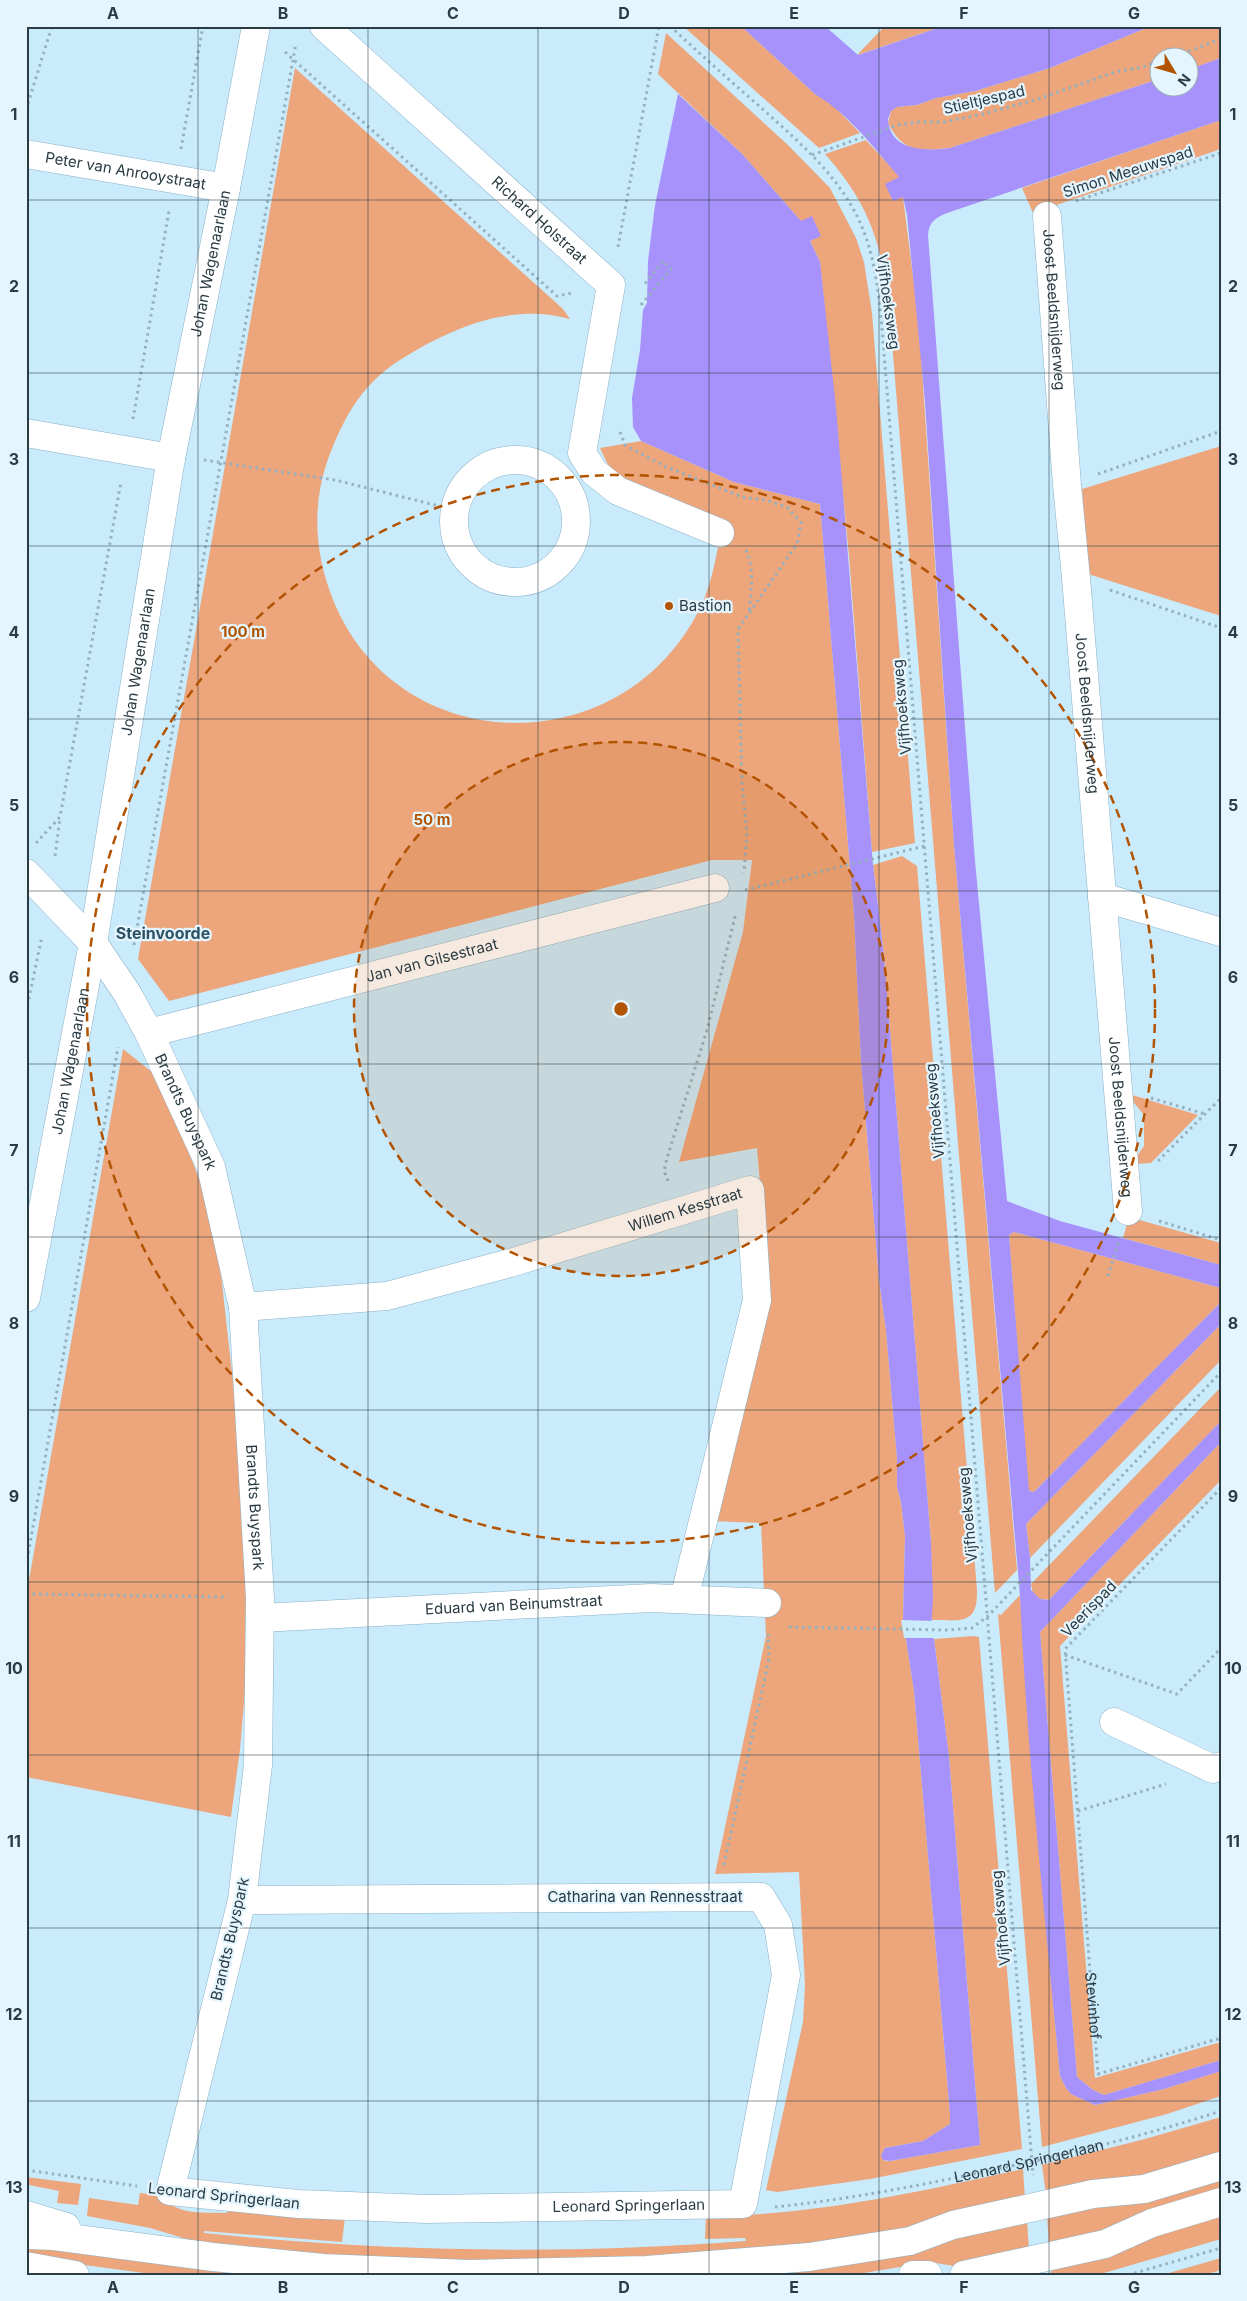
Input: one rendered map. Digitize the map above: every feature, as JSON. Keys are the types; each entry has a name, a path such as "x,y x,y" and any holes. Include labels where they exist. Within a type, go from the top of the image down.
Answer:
{"street":[{"name":"Johan Wagenaarlaan","path":"26,1298 30,1258 93,942 171,458 226,188 256,26"},
{"name":"Richard Holstraat","path":"324,26 611,285"},
{"name":"Peter van Anrooystraat","path":"26,154 226,188"},
{"name":"Joost Beeldsnijderweg","path":"1047,216 1066,485 1076,578 1128,1211"},
{"path":"611,285 582,453 594,472 618,491 720,533"},
{"path":"26,433 171,458"},
{"path":"513,460 535,463 553,473 568,489 576,509 576,530 569,551 554,569 536,579 512,583 491,578 470,564 459,545 455,533 455,510 465,486 480,471 500,462 513,460"},
{"path":"568,489 594,472"},
{"name":"Brandts Buyspark","path":"26,873 93,942 127,993 149,1033 211,1167 243,1307 260,1608 258,1765 242,1900 170,2191"},
{"name":"Jan van Gilsestraat","path":"149,1033 715,888"},
{"path":"1102,897 1221,932"},
{"name":"Willem Kesstraat","path":"243,1307 387,1296 510,1263 750,1190 757,1300 684,1599"},
{"name":"Eduard van Beinumstraat","path":"260,1608 652,1598 684,1599 768,1614"},
{"path":"1114,1722 1217,1767"},
{"name":"Catharina van Rennesstraat","path":"242,1900 761,1897 778,1924 786,1975 743,2204"},
{"path":"26,2235 54,2236 213,2258 333,2268 468,2274 647,2270 809,2257 901,2243 953,2225 1093,2194 1144,2189 1221,2166"},
{"name":"Leonard Springerlaan","path":"170,2191 298,2204 426,2209 743,2204"},
{"path":"964,2275 1105,2244 1152,2223 1221,2202"},
{"path":"26,2215 55,2222 104,2244"},
{"path":"26,2266 75,2275"},
{"path":"913,2275 928,2275"}],"path":[{"path":"26,110 52,26"},
{"path":"256,26 557,296 611,285 659,26"},
{"name":"Vijfhoeksweg","path":"670,26 812,155 840,186 864,232 874,265 883,339 1036,2208"},
{"path":"26,1566 220,461 298,34"},
{"path":"1197,48 1221,39"},
{"name":"Stieltjespad","path":"812,155 898,125 919,122 944,122 983,114 1035,100 1115,72 1150,65"},
{"name":"Simon Meeuwspad","path":"1047,216 1048,210 1221,153"},
{"path":"636,312 671,269 663,262 641,288"},
{"path":"616,424 625,445 664,466 742,497 765,500 787,507 801,523 797,544 761,597"},
{"path":"1066,485 1221,431"},
{"path":"171,458 220,461 335,480 455,510"},
{"path":"720,533 737,540 745,547 751,561 749,614"},
{"path":"1076,578 1221,628"},
{"path":"756,888 925,846"},
{"path":"26,1012 50,896"},
{"path":"1118,1088 1205,1114"},
{"path":"1125,1176 1149,1169 1221,1098"},
{"path":"1128,1211 1221,1240"},
{"path":"1108,1276 1120,1238"},
{"path":"825,1628 947,1630 972,1628 988,1616 1003,1598 1038,1564 1221,1372"},
{"name":"Veerispad","path":"1078,1811 1065,1649 1221,1488"},
{"path":"26,1594 260,1608"},
{"path":"722,1897 723,1870 769,1659 768,1614"},
{"path":"1065,1655 1177,1694 1221,1648"},
{"path":"1078,1811 1217,1767"},
{"name":"Stevinhof","path":"1078,1811 1098,2074 1221,2038"},
{"name":"Leonard Springerlaan","path":"743,2204 761,2208 811,2203 900,2189 1112,2144 1221,2110"},
{"name":"Leonard Springerlaan","path":"26,2170 170,2191"},
{"path":"1128,2275 1221,2248"}],"shaded area":[{"path":"683,26 741,26 816,95 831,103 860,133 819,148"},
{"path":"741,26 825,26 858,55 944,26 1151,26 1050,68 975,91 936,98 917,105 897,107 891,111 888,119 890,130 895,138 911,147 921,149 950,148 1150,82 1150,98 1200,98 1200,65 1221,58 1221,120 947,213 933,221 928,235 975,861 1007,1201 1060,1221 1221,1265 1221,1288 1014,1232 1009,1235 1029,1491 1034,1492 1221,1302 1221,1324 1026,1524 1031,1590 1040,1599 1049,1600 1221,1421 1221,1442 1040,1632 1077,2077 1093,2090 1104,2095 1221,2060 1221,2071 1164,2089 1095,2105 1071,2094 1060,2076 1032,1775 1020,1595 954,845 925,402 907,215 903,197 893,201 885,184 899,177 850,122 816,95"},
{"path":"885,26 944,26 857,55"},
{"path":"1151,26 1221,26 1221,58 1200,65 1200,48 1150,48 1150,82 950,148 930,150 913,148 900,140 888,123 891,111 897,107 917,105 936,98 975,91 1050,68"},
{"path":"666,33 788,145 830,188 856,238 864,262 872,313 915,843 872,852 849,556 820,262 810,241 820,235 801,221 742,154 658,74"},
{"path":"295,68 563,309 570,319 548,315 525,314 503,316 460,329 439,338 400,360 374,381 345,419 338,434 326,465 319,496 318,543 324,574 329,589 359,646 401,687 452,713 508,723 565,717 618,696 665,659 701,606 709,586 723,523 620,479 607,463 600,448 641,441 734,482 820,504 854,916 861,1062 879,1280 886,1330 897,1458 897,1487 901,1502 905,1536 903,1620 914,1691 950,2114 950,2124 923,2141 885,2148 881,2155 885,2161 890,2161 980,2145 949,1757 934,1639 974,1636 979,1637 1022,2149 870,2179 777,2192 766,2190 803,2022 805,1985 799,1872 715,1874 766,1636 761,1523 709,1521 769,1291 757,1148 679,1162 743,932 752,860 712,860 169,1001 138,959"},
{"path":"678,94 742,154 801,221 812,216 821,236 810,241 820,262 836,407 873,865 884,956 931,1543 933,1598 931,1632 934,1639 949,1757 980,2145 890,2161 883,2160 881,2155 885,2148 923,2141 950,2124 950,2114 914,1691 903,1620 905,1536 901,1502 897,1487 897,1458 886,1330 879,1280 861,1062 854,916 820,504 734,482 641,441 633,427 632,398 640,350 643,310 647,303 648,261 655,205"},
{"path":"1221,120 1221,149 1033,213 1022,188"},
{"path":"866,140 900,177 886,184 903,197 919,324 954,845 1017,1570 995,1593 889,306 882,262 870,224 852,190 825,154"},
{"path":"1221,446 1221,616 1088,574 1082,489"},
{"path":"902,856 917,866 977,1590 977,1602 971,1615 959,1620 932,1620 931,1543 884,956 873,865"},
{"path":"123,1049 152,1072 172,1109 201,1184 220,1266 236,1408 246,1545 246,1679 240,1749 231,1817 26,1777 26,1597"},
{"path":"1129,1094 1198,1115 1151,1163 1135,1164 1135,1159 1144,1146 1144,1115 1130,1098"},
{"path":"1129,1217 1221,1243 1221,1265 1123,1238"},
{"path":"1014,1232 1221,1288 1221,1302 1034,1492 1028,1491 1009,1235"},
{"path":"1221,1324 1221,1360 1030,1558 1026,1524"},
{"path":"1221,1387 1221,1421 1049,1600 1040,1599 1033,1594 1031,1584"},
{"path":"1221,1442 1221,1480 1060,1646 1095,2078 1221,2042 1221,2060 1104,2095 1093,2090 1077,2077 1040,1632"},
{"path":"1020,1595 1037,1828 1060,2076 1071,2094 1095,2105 1164,2089 1221,2071 1221,2096 1167,2114 1042,2147 998,1614 1001,1615"},
{"path":"1221,2117 1221,2155 1161,2174 1046,2195 1042,2165 1145,2139"},
{"path":"1023,2169 1025,2199 925,2226 802,2247 689,2257 400,2263 203,2244 150,2228 87,2216 89,2198 138,2205 140,2193 160,2195 174,2207 190,2212 226,2213 233,2208 345,2217 342,2242 204,2231 204,2233 407,2248 542,2250 677,2245 746,2241 745,2238 705,2239 706,2216 786,2212 825,2207 905,2194"},
{"path":"26,2177 81,2184 78,2205 57,2203 59,2191 29,2185 26,2193"},
{"path":"1221,2177 1221,2192 1111,2229 1049,2246 1047,2215"},
{"path":"1221,2216 1221,2239 1097,2275 1051,2275 1051,2267"},
{"path":"1027,2220 1029,2250 954,2266 930,2262 852,2275 728,2275 928,2249 942,2241"},
{"path":"35,2245 300,2275 159,2275 32,2258 26,2253 26,2249"},
{"path":"1221,2258 1221,2270 1204,2275 1162,2275"}],"pier":[{"path":"901,1620 934,1621 936,1638 904,1638"}],"place":[{"name":"Bastion","path":"669,606"}],"district":[{"name":"Steinvoorde","path":"163,933"}]}
